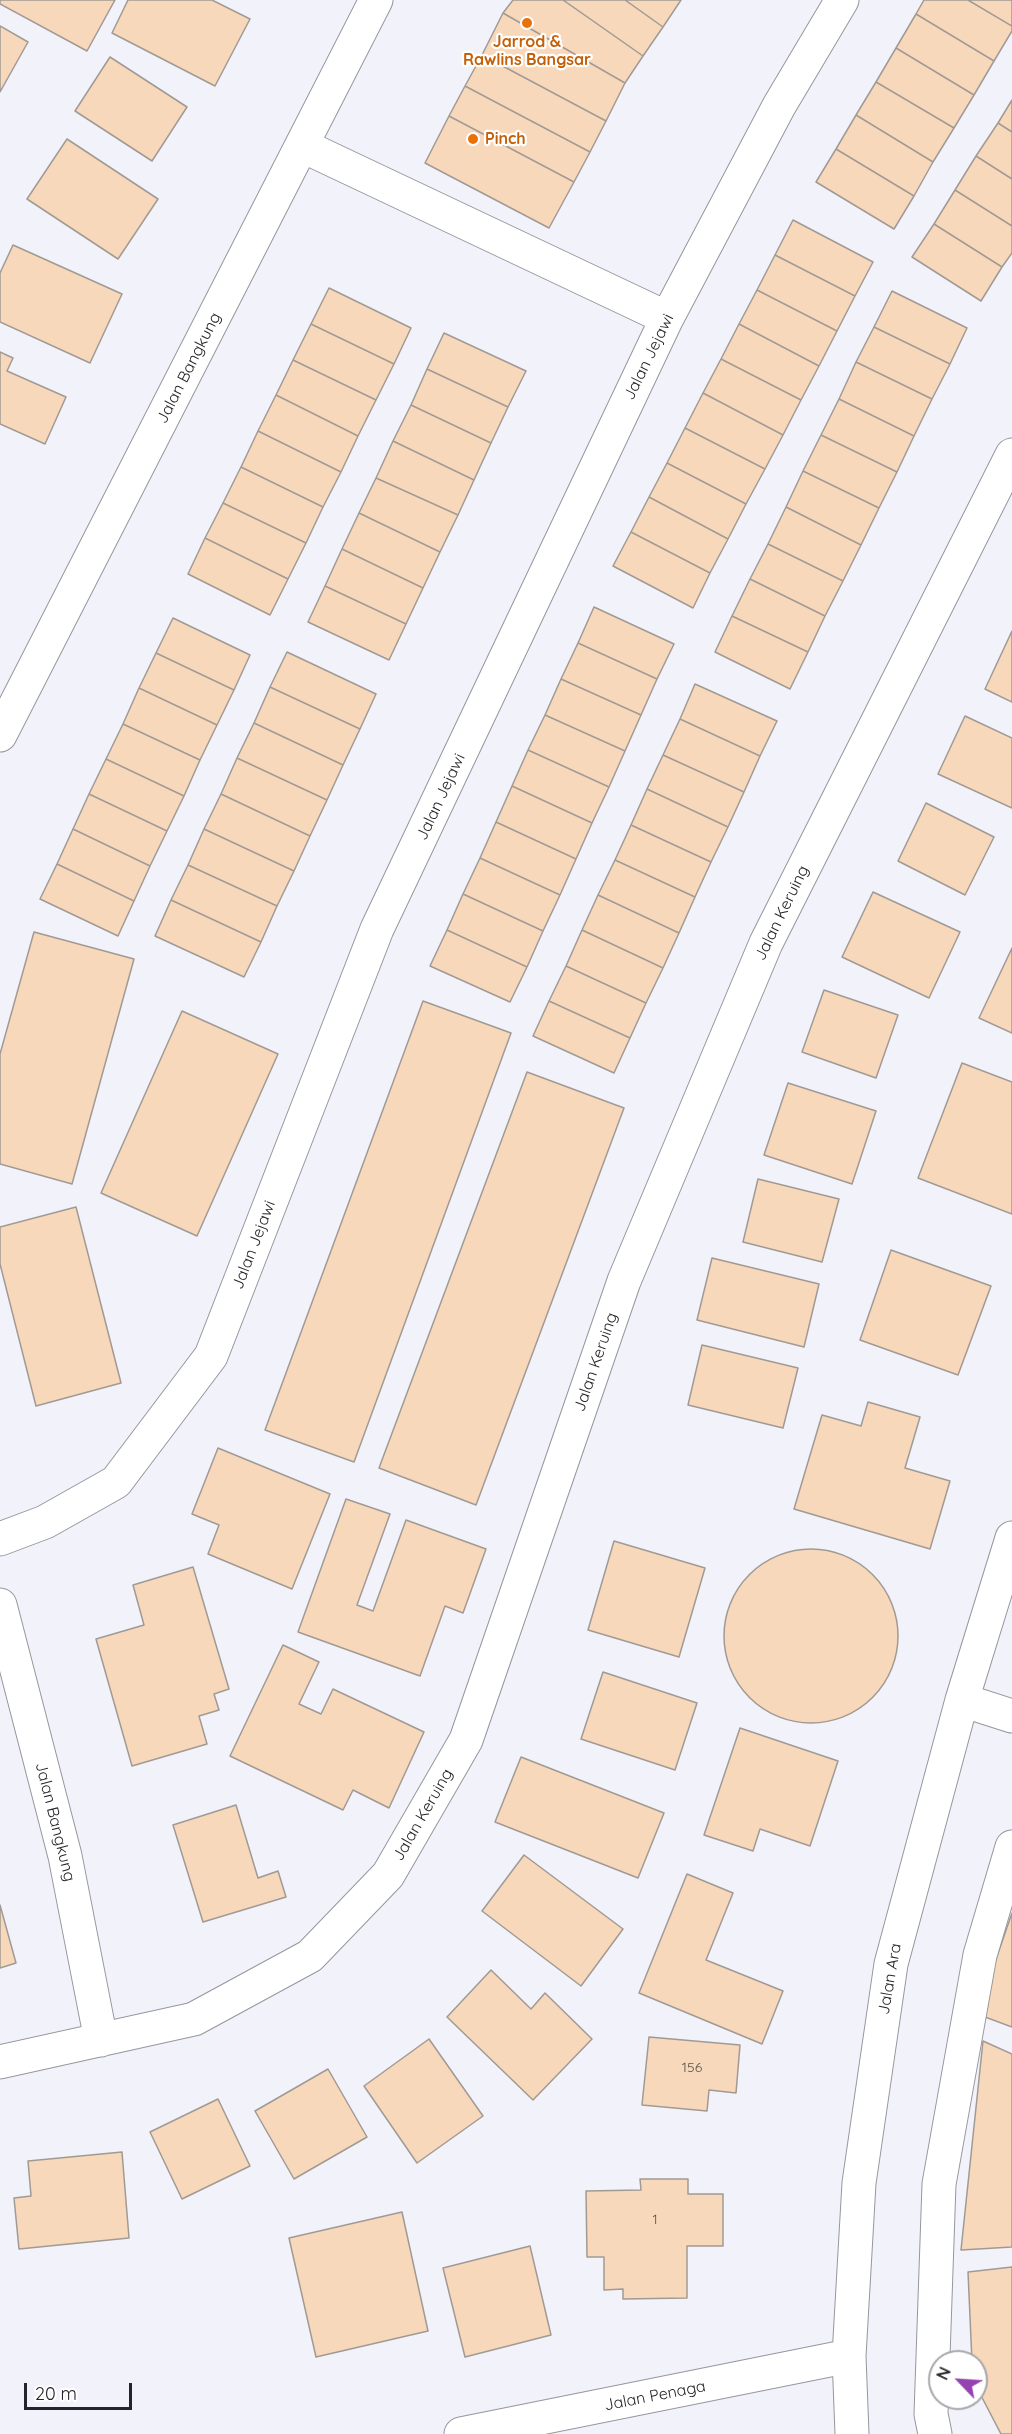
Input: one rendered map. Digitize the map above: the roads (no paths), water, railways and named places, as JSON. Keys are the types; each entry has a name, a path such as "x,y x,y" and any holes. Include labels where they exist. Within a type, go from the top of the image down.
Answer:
{"street":[{"name":"Jalan Bangkung","path":"0,735 376,0"},
{"name":"Jalan Jejawi","path":"0,1539 45,1522 116,1482 210,1356 377,929 667,318 779,106 842,0"},
{"path":"303,146 667,318"},
{"name":"Jalan Keruing","path":"0,2062 194,2019 310,1956 388,1875 466,1740 624,1281 766,943 1012,455"},
{"name":"Jalan Ara","path":"852,2434 849,2356 859,2183 891,1964 962,1700 1012,1538"},
{"name":"Jalan Bangkung","path":"0,1605 65,1856 101,2040"},
{"path":"962,1700 1012,1716"},
{"path":"938,2427 939,2184 980,1955 1012,1846"},
{"name":"Jalan Penaga","path":"461,2434 849,2356"}],"place":[{"name":"Jarrod & Rawlins Bangsar","path":"527,23"},
{"name":"Pinch","path":"473,139"}]}
